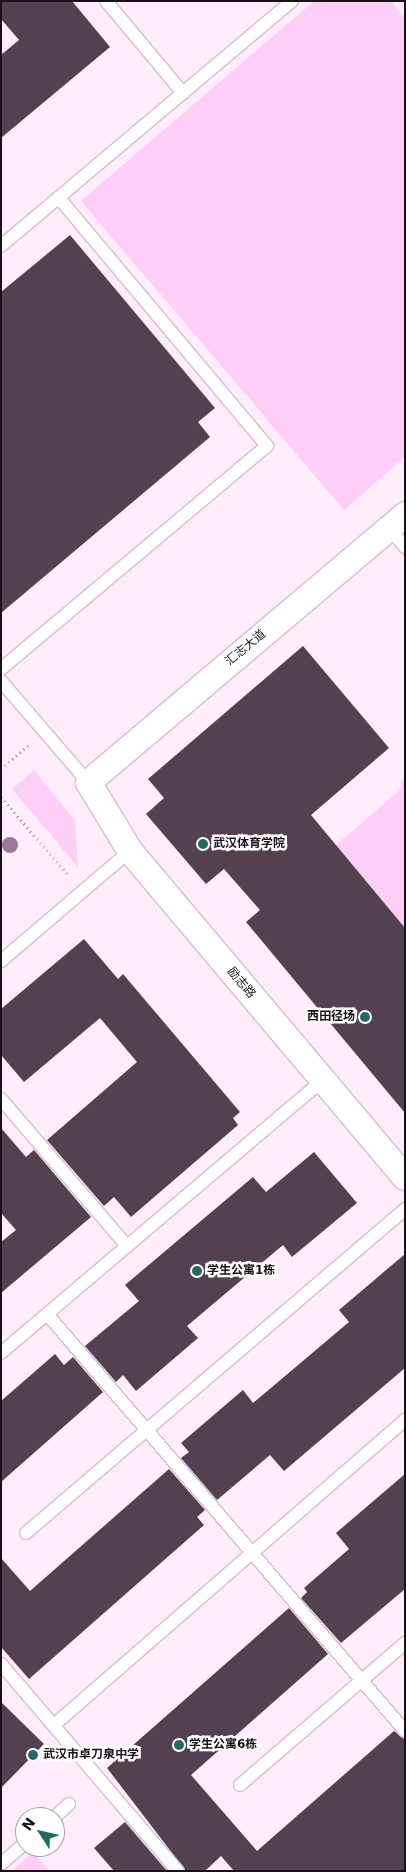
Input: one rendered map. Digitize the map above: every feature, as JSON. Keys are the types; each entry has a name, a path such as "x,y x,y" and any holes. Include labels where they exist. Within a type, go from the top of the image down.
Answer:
{"street":[{"name":"汇志大道","path":"88,782 397,521"},
{"name":"励志路","path":"88,782 130,851 405,1177"}],"lane":[{"path":"106,1 183,93"},
{"path":"1,246 292,1"},
{"path":"1,669 267,446 59,198"},
{"path":"397,521 405,547"},
{"path":"1,681 88,782"},
{"path":"1,961 130,851"},
{"path":"1,1353 323,1080"},
{"path":"1,1099 127,1246"},
{"path":"26,1533 405,1209"},
{"path":"48,1314 405,1731"},
{"path":"54,1725 405,1420"},
{"path":"240,1785 405,1643"},
{"path":"1,1664 178,1871"},
{"path":"65,1808 69,1804"},
{"path":"1,1864 15,1852"}],"path":[{"path":"1,770 45,732"},
{"path":"1,797 83,892"}],"shaded area":[{"name":"武汉体育学院","path":"1,1 405,1 405,1871 1,1871"},
{"path":"314,1 391,1 405,18 405,457 344,510 81,201"},
{"path":"34,770 75,821 78,867 12,789"},
{"name":"西田径场","path":"405,770 405,1113 246,922 400,790"},
{"path":"27,1857 37,1857 49,1871 12,1871"}],"building":[{"path":"1,1 72,1 110,47 1,138 1,55 19,40 1,19"},
{"path":"70,235 215,408 198,422 210,437 1,613 1,292"},
{"path":"303,646 389,748 311,815 405,928 405,1113 246,922 260,910 224,869 206,884 146,814 164,798 148,779"},
{"path":"84,939 118,979 123,974 240,1112 233,1118 238,1125 131,1217 114,1197 104,1206 47,1140 137,1062 100,1018 24,1082 1,1055 1,1009"},
{"path":"1,1128 26,1157 34,1150 91,1217 1,1293 1,1242 16,1230 1,1213"},
{"name":"学生公寓1栋","path":"314,1152 357,1203 292,1257 283,1245 187,1326 198,1338 136,1391 123,1375 116,1382 85,1346 139,1301 125,1285 253,1177 266,1192"},
{"path":"405,1254 405,1368 284,1471 270,1455 217,1500 181,1458 189,1452 181,1443 243,1390 253,1403 349,1322 339,1310"},
{"path":"55,1354 64,1365 73,1357 103,1392 1,1482 1,1401"},
{"path":"169,1469 205,1510 197,1517 204,1525 29,1679 1,1647 1,1558 30,1591"},
{"path":"405,1474 405,1589 341,1643 301,1598 307,1592 304,1588 349,1549 336,1533"},
{"name":"学生公寓6栋","path":"289,1608 328,1654 191,1775 257,1851 394,1731 405,1739 405,1871 234,1871 221,1856 205,1871 186,1871 107,1768"},
{"path":"1,1702 44,1744 1,1788"},
{"path":"125,1822 167,1871 114,1871 94,1848"}],"place":[{"name":"武汉体育学院","path":"203,844"},
{"name":"西田径场","path":"365,1017"},
{"name":"学生公寓1栋","path":"197,1271"},
{"name":"学生公寓6栋","path":"179,1745"},
{"name":"武汉市卓刀泉中学","path":"33,1755"}]}
